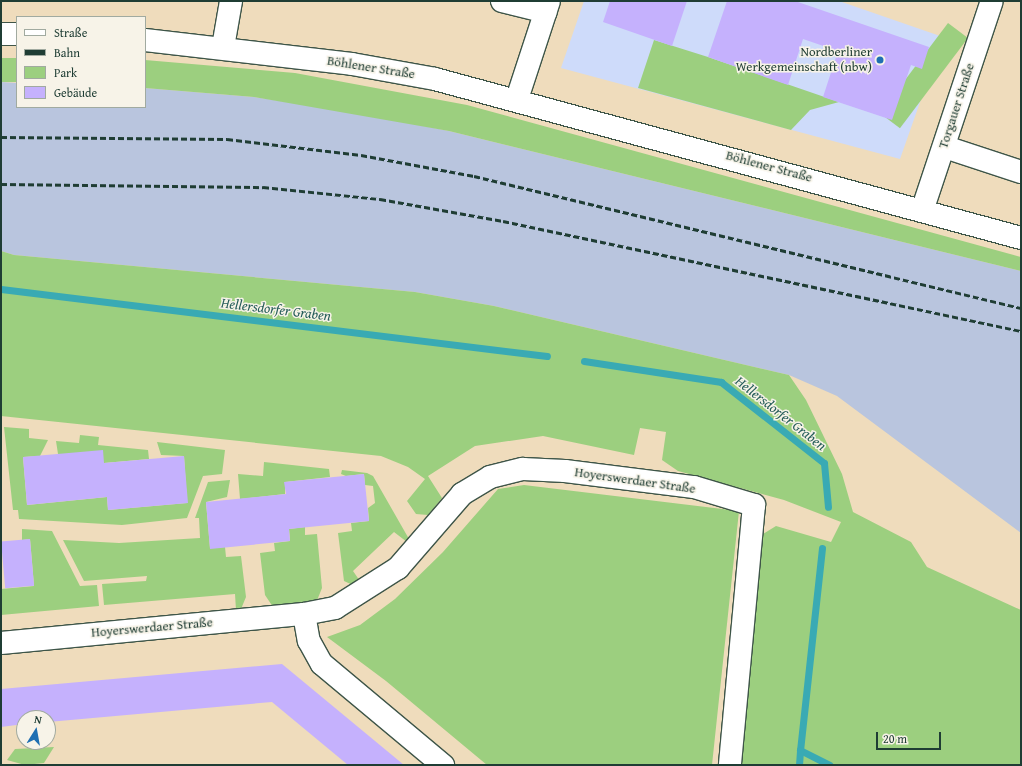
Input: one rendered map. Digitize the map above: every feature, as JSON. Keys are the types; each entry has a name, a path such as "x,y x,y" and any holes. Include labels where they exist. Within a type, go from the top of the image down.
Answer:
{"street":[{"path":"223,47 231,1"},
{"path":"502,1 548,7 517,98"},
{"name":"Torgauer Straße","path":"922,211 945,147 992,1"},
{"path":"1,34 16,34"},
{"name":"Böhlener Straße","path":"146,40 223,47 352,64 517,98 1021,238"},
{"path":"945,147 1021,172"},
{"name":"Hoyerswerdaer Straße","path":"1,643 304,614 342,605 398,568 462,494 490,477 523,469 565,471 694,487 754,505 730,765"},
{"path":"304,614 308,641 322,664 443,765"}],"shaded area":[{"path":"584,1 839,1 943,37 900,159 561,68"},
{"path":"1,82 16,83 16,108 146,108 146,88 254,97 353,112 449,131 1021,271 1021,533 837,396 789,375 494,306 415,292 14,255 1,251"}],"green space":[{"path":"948,23 968,38 900,128 880,113"},
{"path":"654,40 839,102 810,110 791,130 638,88"},
{"path":"1,58 16,58 16,82 1,82"},
{"path":"146,60 295,73 467,105 1021,257 1021,271 449,131 254,97 146,88"},
{"path":"1,251 14,255 415,292 494,306 789,375 806,400 842,474 853,512 911,542 927,567 1021,610 1021,765 741,765 763,534 776,526 831,542 841,522 784,500 678,471 662,460 666,432 640,428 634,455 543,436 475,446 428,476 442,498 428,515 416,514 407,501 425,479 408,467 381,456 1,416"},
{"path":"4,427 29,429 29,438 48,440 40,456 23,457 27,505 107,497 108,510 187,503 184,456 161,455 157,442 225,450 222,474 203,476 187,518 122,525 19,519 18,510 13,510"},
{"path":"80,435 99,437 98,445 148,450 149,459 104,463 58,454 56,441 79,443"},
{"path":"264,462 329,469 330,477 285,482 285,494 240,499 238,474 263,476"},
{"path":"342,470 367,473 373,476 409,539 407,542 394,532 353,571 362,584 357,587 344,581 338,533 352,531 351,523 369,521 368,508 375,503 373,486 365,485 364,474 346,476 341,474"},
{"path":"230,480 227,497 206,502 210,548 225,547 226,557 241,556 246,597 241,609 236,610 235,594 104,605 102,584 146,581 147,576 84,581 63,540 119,543 200,538 199,518 195,518 208,482"},
{"path":"524,485 739,511 712,765 487,765 386,681 327,637 360,625 395,599 443,552 498,489"},
{"path":"305,527 305,535 317,534 322,588 316,603 273,607 265,595 260,553 275,551 274,543 290,541 289,529"},
{"path":"22,529 52,531 80,586 97,585 99,606 1,615 1,589 34,586 30,539 22,540"},
{"path":"15,749 52,750 44,763 25,765 7,760"}],"building":[{"path":"610,1 687,1 672,46 603,22"},
{"name":"Nordberliner Werkgemeinschaft (nbw)","path":"727,1 795,1 929,47 922,69 911,65 892,120 823,97 838,51 803,39 788,85 708,57"},
{"path":"103,450 104,463 184,456 188,503 108,510 107,497 27,505 23,457"},
{"path":"364,474 369,521 289,529 290,541 210,549 206,502 286,494 284,482"},
{"path":"30,539 34,586 5,588 1,542"},
{"path":"282,664 404,765 348,765 272,702 56,721 56,710 16,710 16,725 1,727 1,689"}],"waterway":[{"name":"Hellersdorfer Graben","path":"1,289 547,356"},
{"name":"Hellersdorfer Graben","path":"584,361 721,382 824,463 828,507"},
{"name":"Hellersdorfer Graben","path":"822,548 800,750 829,765"},
{"path":"799,765 800,750"}],"railway":[{"path":"1,137 227,139 361,155 474,176 1021,308"},
{"path":"1,184 263,187 380,199 503,221 1021,331"}],"place":[{"name":"Nordberliner Werkgemeinschaft (nbw)","path":"880,60"}]}
